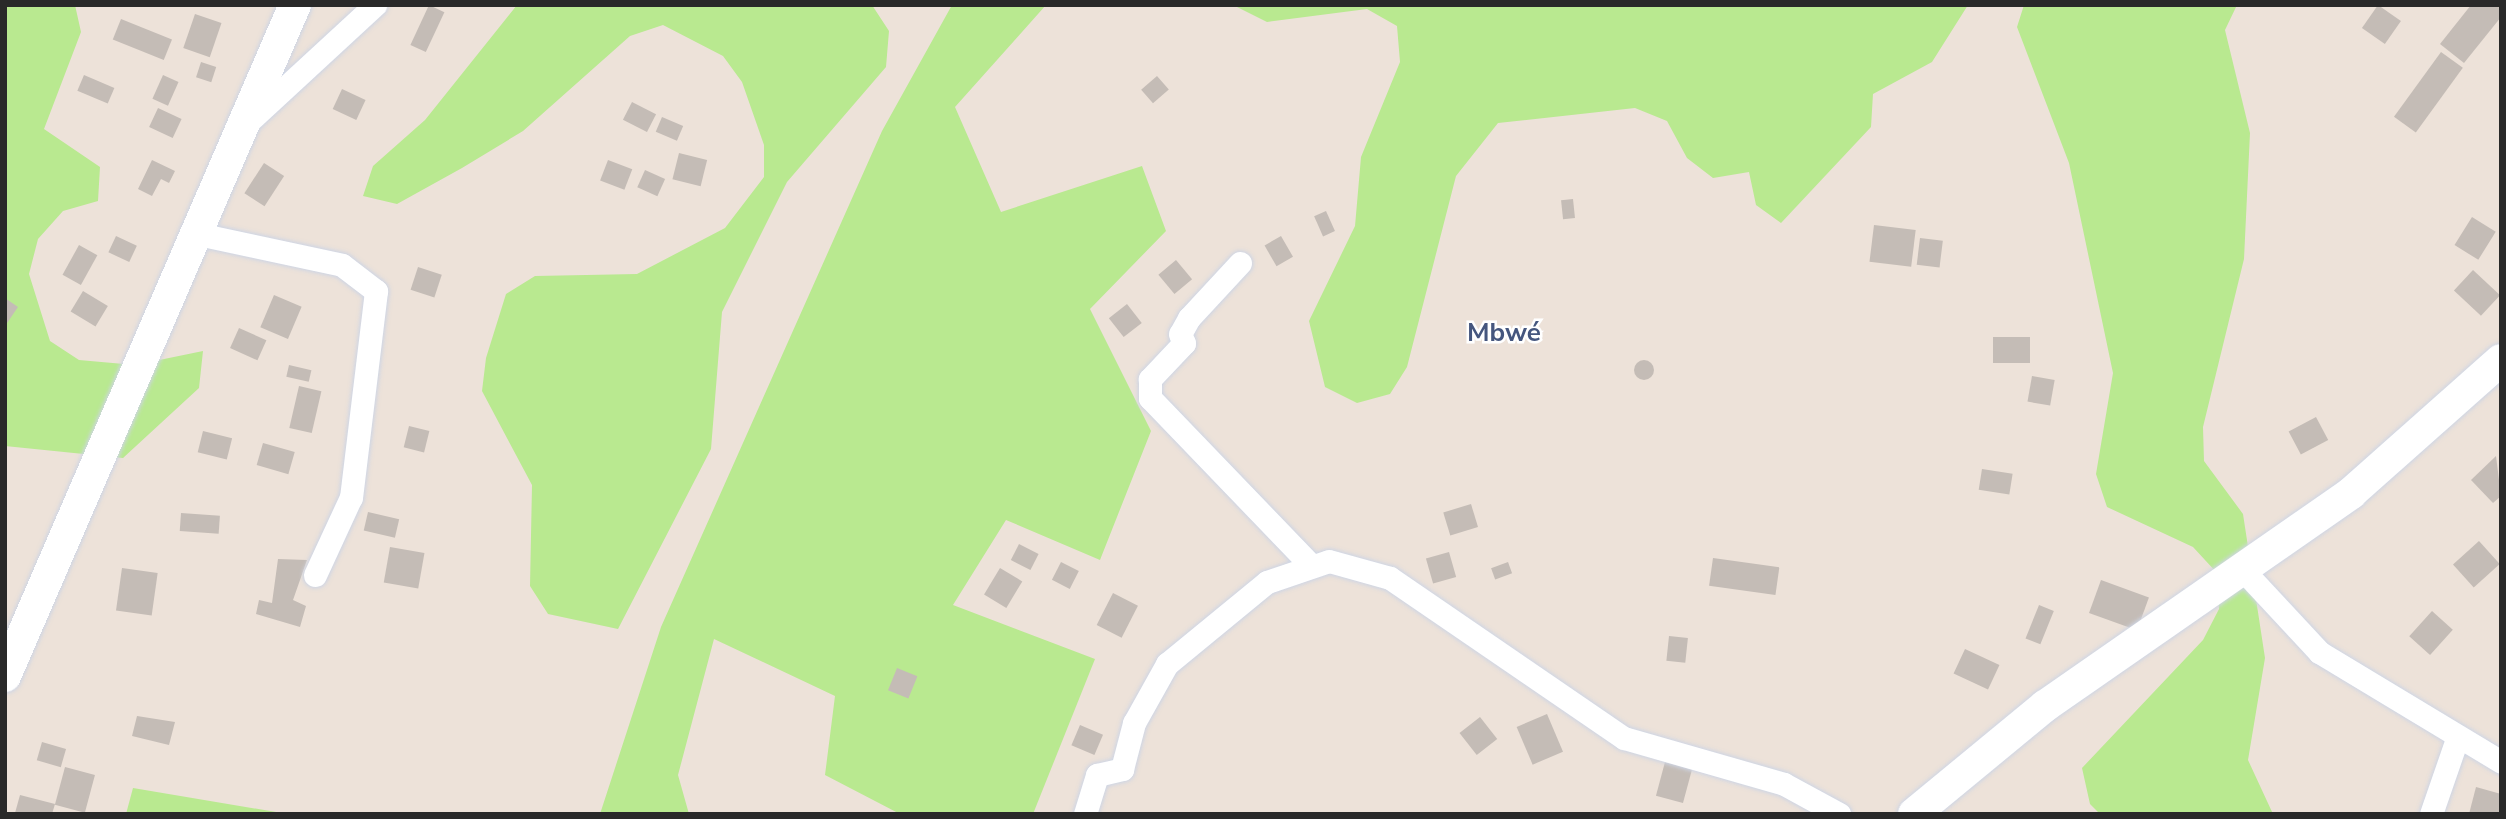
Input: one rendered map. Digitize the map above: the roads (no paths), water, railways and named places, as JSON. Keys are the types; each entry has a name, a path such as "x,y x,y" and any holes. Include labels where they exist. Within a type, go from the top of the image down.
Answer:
{"street":[{"path":"5,677 246,124 295,5"},
{"path":"246,124 375,5"},
{"path":"198,234 342,265 376,291 351,497 315,575"},
{"path":"1240,263 1189,318 1180,334 1184,343 1150,379 1150,398 1310,565"},
{"path":"1914,814 2045,706 2376,473 2501,360"},
{"path":"1085,814 1097,775 1122,769 1134,723 1167,664 1239,601 1310,565 1361,566 1390,579 1624,738 1784,785 1839,814"},
{"path":"2242,569 2319,652 2457,739 2501,762"},
{"path":"2431,814 2457,739"}],"district":[{"name":"Mbwé","path":"1504,333"}]}
